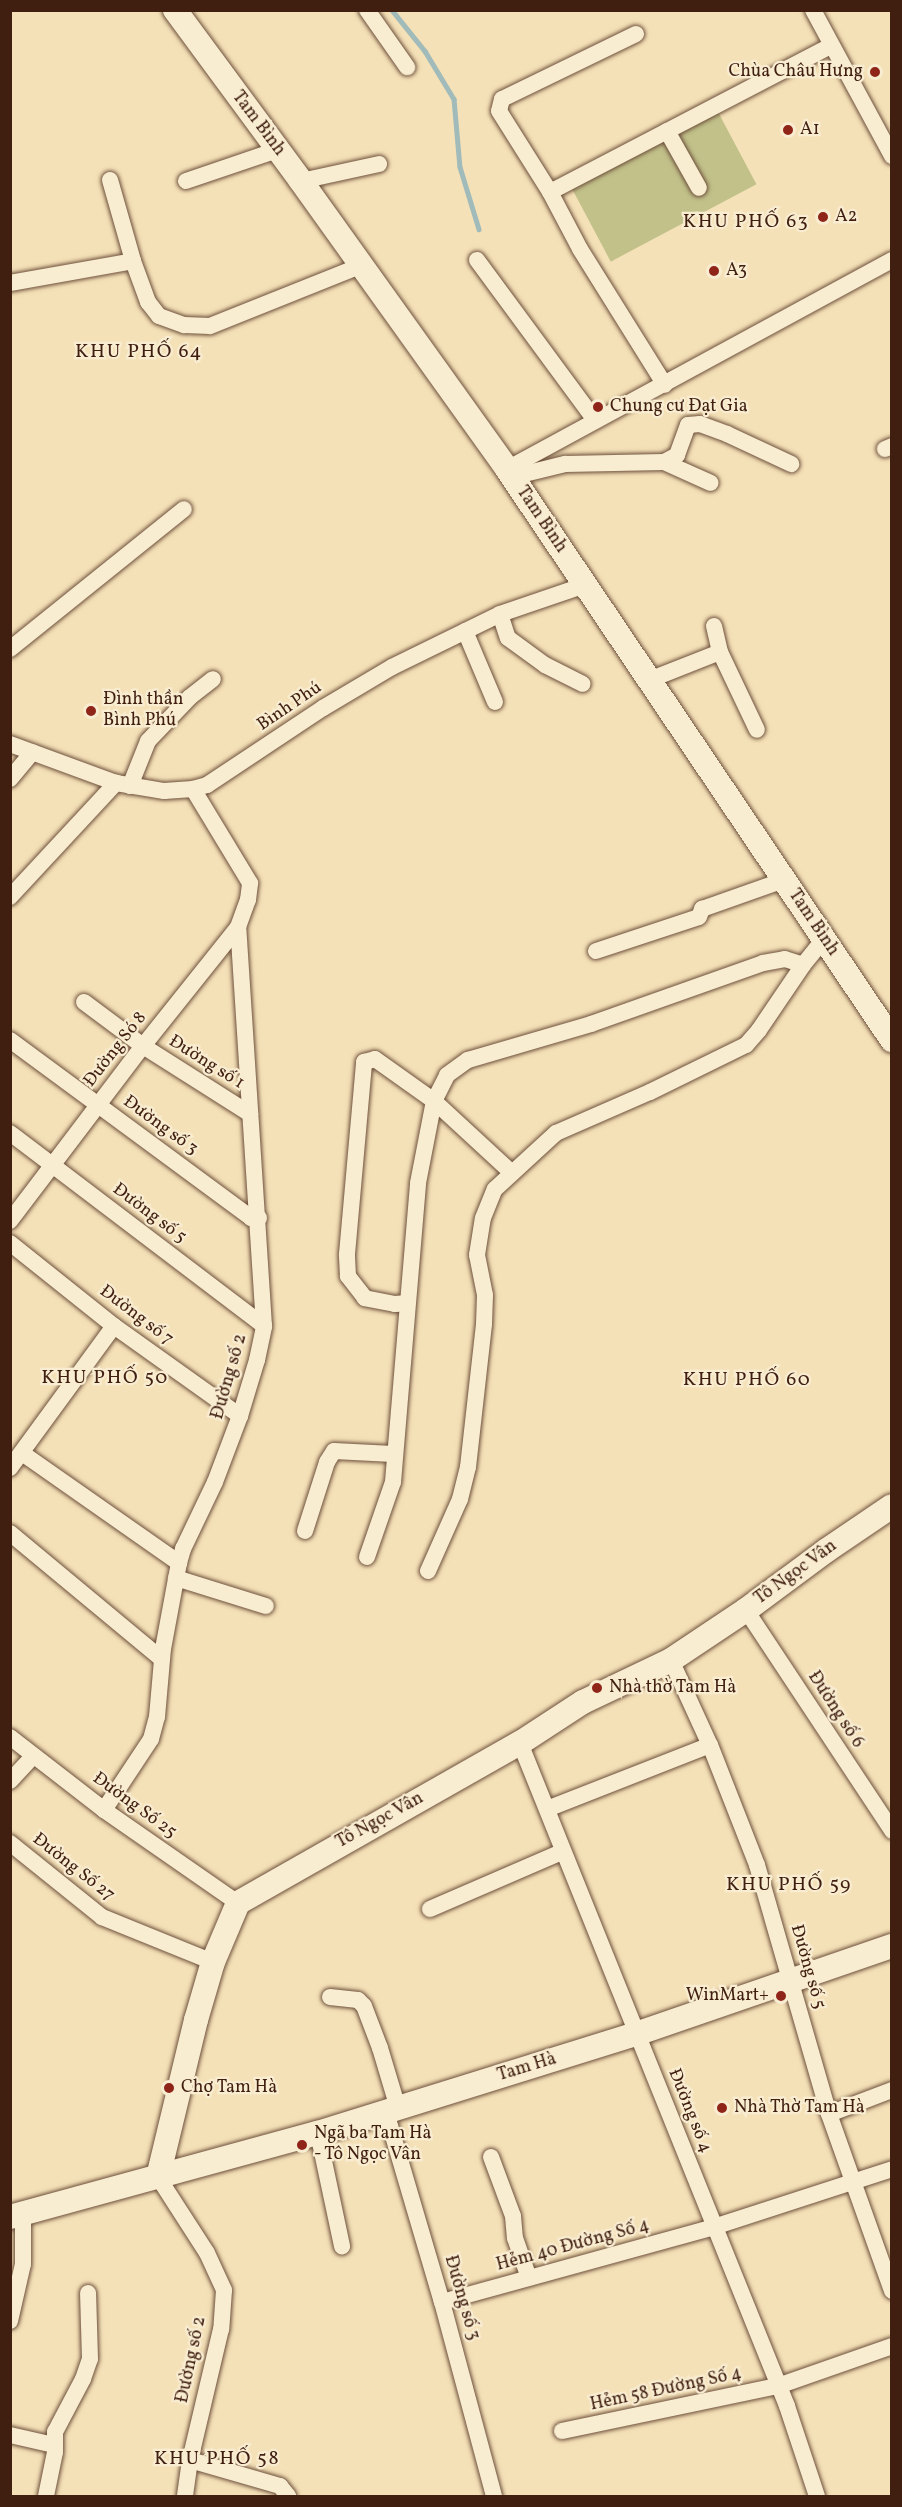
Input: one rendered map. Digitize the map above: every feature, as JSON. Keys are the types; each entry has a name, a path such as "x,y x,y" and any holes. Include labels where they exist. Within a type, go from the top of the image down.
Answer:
{"main road":[{"name":"Tam Bình","path":"175,10 302,181 360,266 509,473 891,1040"},
{"name":"Tô Ngọc Vân","path":"238,1903 520,1743 583,1702 671,1660 746,1610 826,1550 891,1506"},
{"path":"17,2216 158,2177 196,2020 213,1962 238,1903"},
{"name":"Tam Hà","path":"158,2177 318,2133 636,2034 891,1946"}],"street":[{"path":"367,10 407,67"},
{"path":"813,10 891,152"},
{"path":"636,34 502,99 499,111 549,192 580,249 665,385"},
{"path":"549,192 831,46"},
{"path":"667,131 699,188"},
{"path":"186,181 277,150"},
{"path":"302,181 379,164"},
{"path":"110,180 133,261 148,302 159,316 184,325 210,326 360,266"},
{"path":"477,260 595,420"},
{"path":"509,473 595,420 665,385 891,260"},
{"path":"10,283 133,261"},
{"path":"664,462 677,455 688,424 700,424 791,464"},
{"path":"509,473 565,464 664,462 711,483"},
{"path":"10,649 184,509"},
{"name":"Bình Phú","path":"10,744 123,784 164,791 193,789 207,785 323,708 392,667 500,614 585,585"},
{"path":"500,614 508,638 545,665 583,684"},
{"path":"714,626 720,652 757,730"},
{"path":"465,631 495,702"},
{"path":"649,680 720,652"},
{"path":"10,897 123,784 148,741 190,697 213,679"},
{"path":"10,780 33,752"},
{"name":"Đường Só 8","path":"10,1221 143,1046 238,927 248,900 249,883 193,789"},
{"path":"596,951 699,917 702,909 784,880"},
{"name":"Đường số 2","path":"104,1810 151,1739 157,1717 162,1659 183,1549 216,1482 240,1416 257,1360 264,1326 259,1218 238,927"},
{"path":"428,1571 460,1498 474,1434 485,1295 477,1254 483,1218 495,1189 556,1133 746,1045 824,939"},
{"path":"367,1557 393,1482 393,1454 418,1183 434,1101 447,1076 468,1060 591,1024 763,963 785,959 803,965"},
{"name":"Đường số 1","path":"84,1002 143,1046 250,1114"},
{"name":"Đường số 3","path":"10,1040 251,1218 259,1218"},
{"path":"407,1303 395,1304 365,1298 348,1276 347,1254 364,1062 375,1059 434,1101 511,1172"},
{"name":"Đường số 5","path":"10,1133 264,1326"},
{"name":"Đường số 7","path":"10,1243 114,1326 240,1416"},
{"path":"10,1468 114,1326"},
{"path":"305,1531 327,1462 334,1451 393,1454"},
{"path":"22,1453 178,1570 266,1606"},
{"path":"10,1533 162,1659"},
{"name":"Đường số 6","path":"746,1610 891,1831"},
{"name":"Đường số 5","path":"671,1660 710,1745 757,1865 829,2114 891,2291"},
{"name":"Đường Số 25","path":"10,1737 104,1810 238,1903"},
{"name":"Đường số 4","path":"520,1743 778,2386 817,2496"},
{"path":"547,1809 710,1745"},
{"path":"10,1781 33,1756"},
{"name":"Đường Số 27","path":"10,1843 102,1917 213,1962"},
{"path":"430,1909 562,1852"},
{"name":"Đường số 3","path":"330,1997 358,2000 364,2006 494,2496"},
{"path":"829,2114 891,2090"},
{"path":"318,2133 342,2246"},
{"path":"491,2157 513,2216 515,2238 529,2278"},
{"name":"Hẻm 40 Đường Số 4","path":"442,2302 714,2227 891,2169"},
{"name":"Đường số 2","path":"158,2177 207,2253 224,2290 221,2329 190,2460 186,2496"},
{"path":"10,2321 23,2264 17,2216"},
{"path":"45,2496 55,2432 83,2379 90,2359 88,2293"},
{"name":"Hẻm 58 Đường Số 4","path":"562,2431 778,2386 891,2346"},
{"path":"10,2435 54,2445"},
{"path":"190,2460 280,2486 288,2496"}],"shaded area":[{"path":"717,110 756,184 611,262 571,187"}],"waterway":[{"path":"392,10 425,51 454,99 460,167 479,229"}],"place":[{"name":"Chùa Châu Hưng","path":"875,72"},
{"name":"A1","path":"788,130"},
{"name":"A2","path":"823,217"},
{"name":"A3","path":"714,271"},
{"name":"Chung cư Đạt Gia","path":"598,407"},
{"name":"Đình thần Bình Phú","path":"91,711"},
{"name":"Nhà thờ Tam Hà","path":"597,1688"},
{"name":"WinMart+","path":"781,1996"},
{"name":"Chợ Tam Hà","path":"169,2088"},
{"name":"Nhà Thờ Tam Hà","path":"722,2108"},
{"name":"Ngã ba Tam Hà - Tô Ngọc Vân","path":"302,2145"}],"district":[{"name":"KHU PHỐ 63","path":"746,222"},
{"name":"KHU PHỐ 64","path":"139,352"},
{"name":"KHU PHỐ 50","path":"105,1378"},
{"name":"KHU PHỐ 60","path":"747,1380"},
{"name":"KHU PHỐ 59","path":"789,1885"},
{"name":"KHU PHỐ 58","path":"217,2459"}]}
